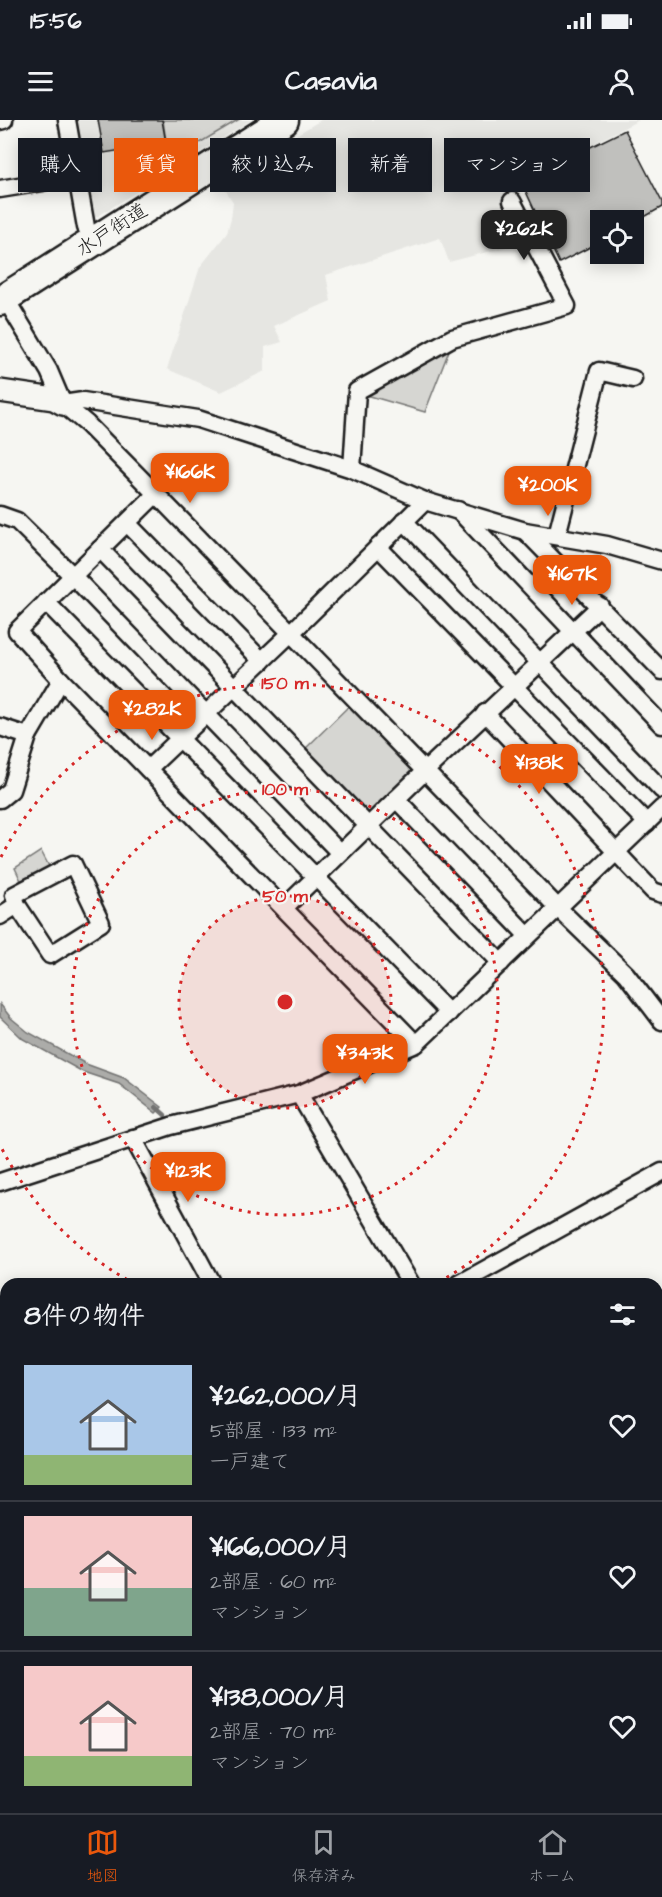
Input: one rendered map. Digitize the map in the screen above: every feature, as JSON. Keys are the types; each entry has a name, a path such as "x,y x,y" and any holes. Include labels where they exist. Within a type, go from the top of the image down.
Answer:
{"highway":[{"name":"水戸街道","path":"3,299 284,120"}],"street":[{"path":"67,120 86,227 94,242"},
{"path":"0,189 18,186"},
{"path":"352,469 357,391 452,338 567,306 512,201"},
{"path":"3,299 49,371 63,404"},
{"path":"557,536 599,370 633,379"},
{"path":"0,390 48,398 63,404 87,424 558,908 626,974 662,1021"},
{"path":"63,404 83,401 198,419 352,469 425,501 525,531 607,544 662,561"},
{"path":"156,494 17,631 61,680 416,1044"},
{"path":"148,769 425,501"},
{"path":"458,510 662,725"},
{"path":"0,515 17,521 72,575 340,853"},
{"path":"404,521 662,790"},
{"path":"127,523 262,661"},
{"path":"525,531 662,671"},
{"path":"378,547 647,822"},
{"path":"100,549 501,963"},
{"path":"46,602 449,1013"},
{"path":"284,908 600,606"},
{"path":"0,799 11,790 28,736 61,680"},
{"path":"485,714 653,891 661,892"},
{"path":"0,727 28,736"},
{"path":"396,799 528,936"},
{"path":"0,1182 171,1126 299,1094 416,1044 662,808"},
{"path":"73,864 101,923 50,955 17,905 14,895 73,864"},
{"path":"0,916 17,905"},
{"path":"299,1094 407,1278"},
{"path":"133,1138 209,1278"},
{"path":"470,1278 662,1172"}],"shaded area":[{"path":"74,120 251,120 222,138 210,138 210,146 198,153 198,138 114,138 114,192 136,192 95,218 91,217 87,192 102,192 102,138 77,138"},
{"path":"163,120 238,120 198,144 198,138 166,138"},
{"path":"321,120 639,120 590,145 590,138 444,138 444,192 520,192 541,238 449,262 440,238 326,275 331,301 274,326 282,342 265,347 265,371 221,392 167,369 200,267 227,233 233,202 227,192 336,192 336,138 291,138"},
{"path":"452,343 425,412 363,394"},
{"path":"355,700 422,768 369,821 301,753"},
{"path":"41,851 52,872 24,887 15,868"},
{"path":"0,1004 11,1018 28,1032 86,1064 124,1078 162,1107 156,1113 119,1084 83,1072 23,1039 0,1017"}],"building":[{"path":"98,120 162,120 165,138 114,138 114,151 104,153"},
{"path":"625,130 662,202 662,207 644,217 644,210 590,210 590,247 559,263 526,192 590,192 590,147"}],"waterway":[{"path":"156,1107 165,1115"}]}
